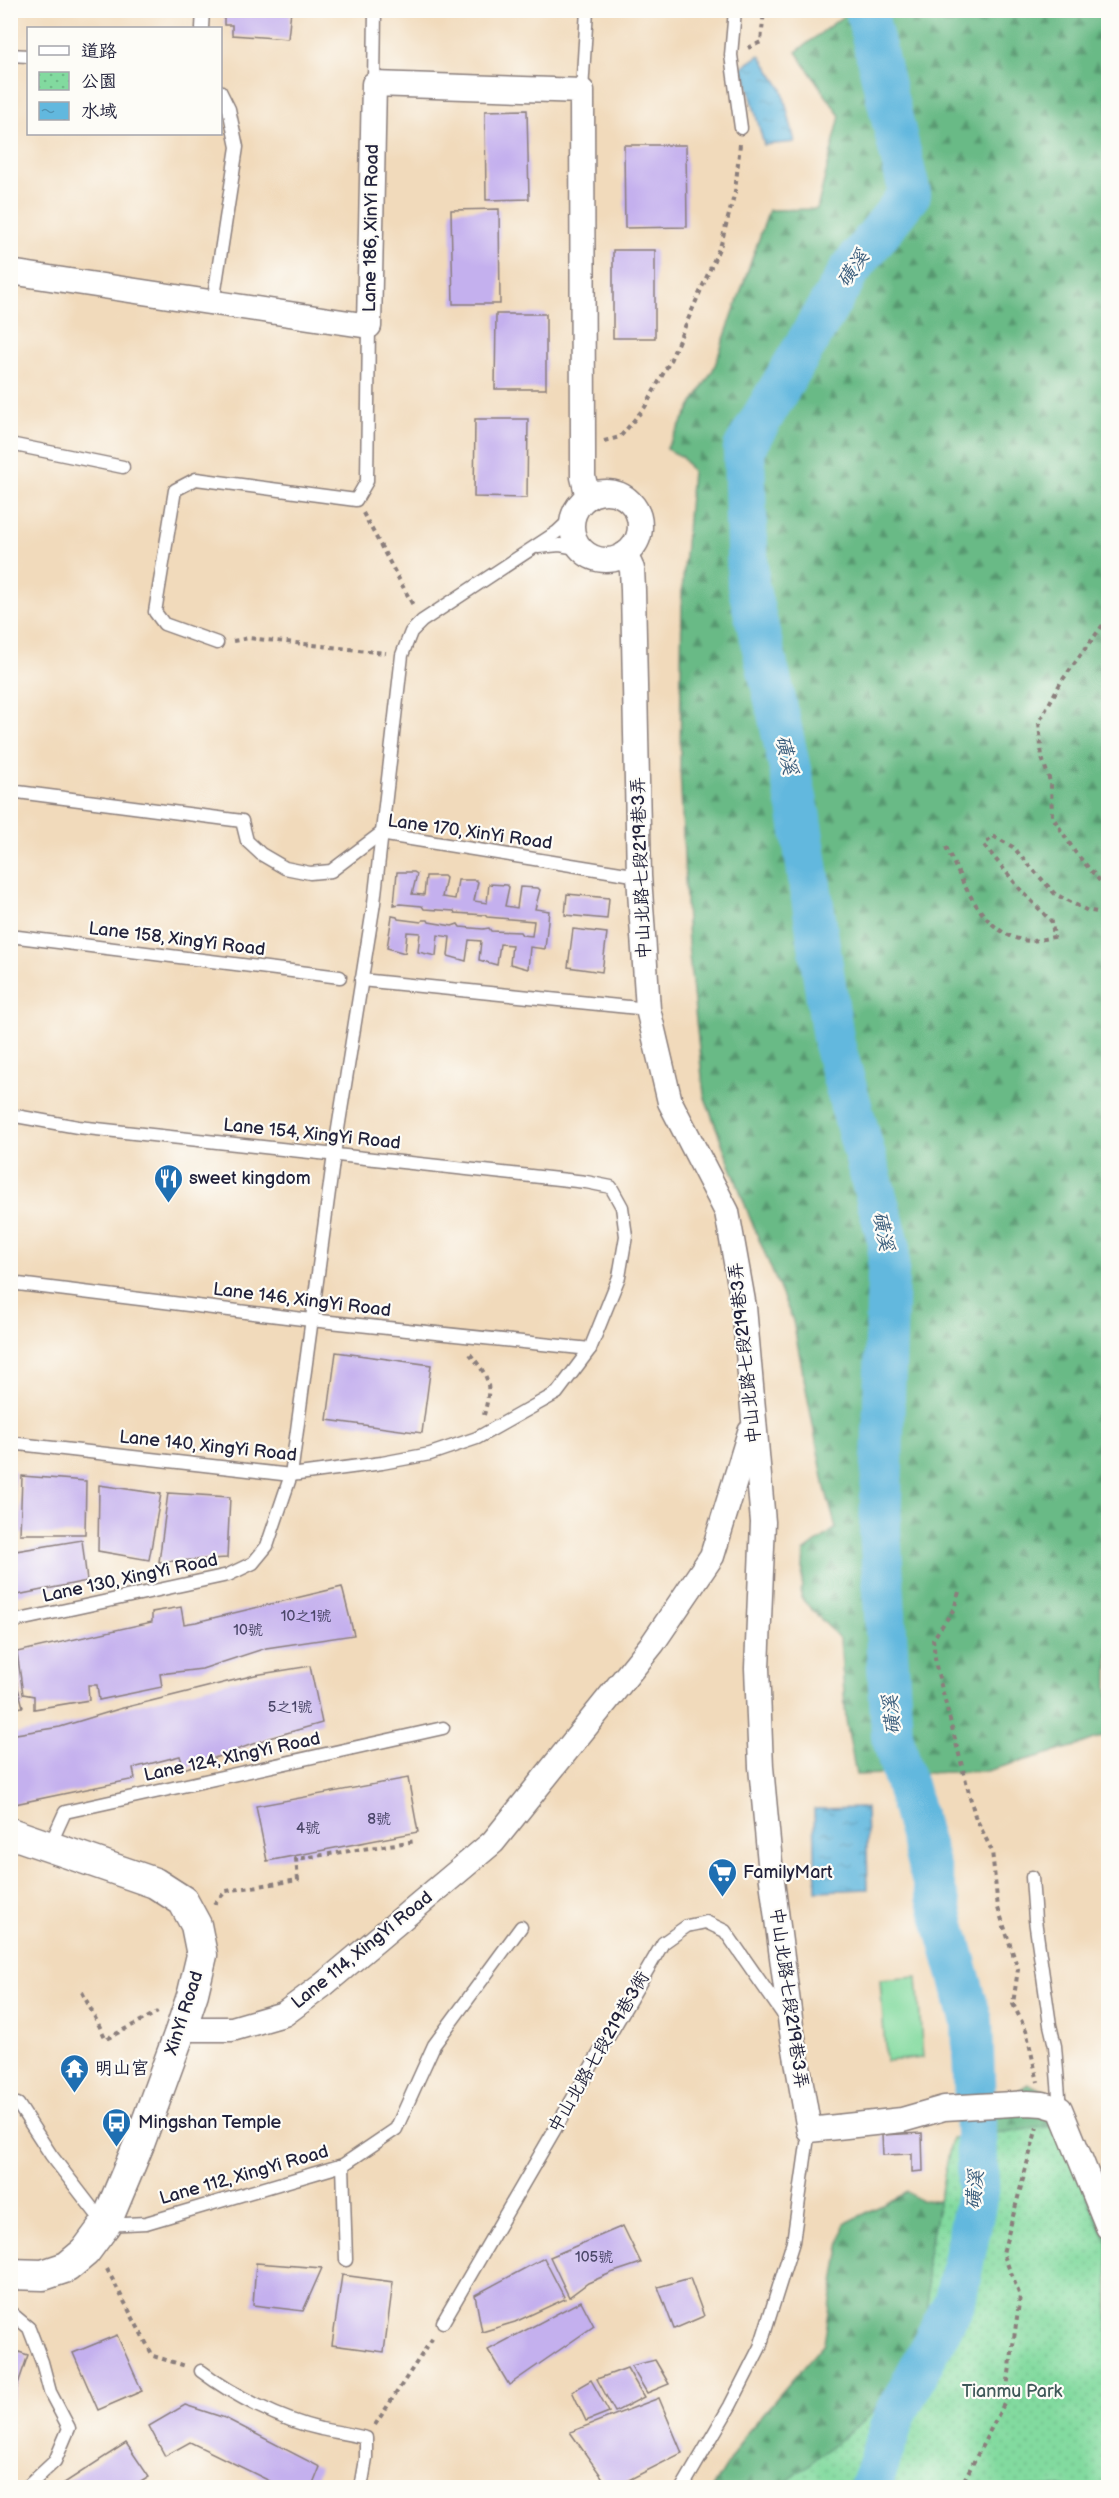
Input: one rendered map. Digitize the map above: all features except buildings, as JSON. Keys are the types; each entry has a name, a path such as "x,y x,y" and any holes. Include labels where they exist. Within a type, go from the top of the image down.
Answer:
{"street":[{"path":"374,84 582,91 583,447 584,477 591,502"},
{"name":"Lane 186, XinYi Road","path":"10,272 369,326 374,84"},
{"path":"622,496 631,502 638,512 639,536 634,546 603,554 575,539 572,528 591,502 622,496"},
{"name":"中山北路七段219巷3弄","path":"603,554 632,569 639,876 648,1009 670,1102 727,1212 744,1307 763,1522 757,1668 761,1767 771,1873 791,2026 809,2130"},
{"name":"Lane 114, XingYi Road","path":"181,2029 232,2029 284,2014 323,1985 494,1842 652,1643 712,1556 754,1421"},
{"name":"XinYi Road","path":"10,1833 155,1883 183,1901 196,1925 202,1955 193,1994 181,2029 139,2144 105,2225 85,2252 67,2267 43,2274 10,2274"},
{"path":"809,2130 902,2121 944,2108 1044,2105 1108,2227"}],"lane":[{"path":"202,27 203,10"},
{"path":"374,84 375,10"},
{"path":"582,91 587,10"},
{"path":"735,10 731,56 741,128"},
{"path":"10,55 27,56"},
{"path":"213,303 237,147 230,110 222,95"},
{"path":"217,643 164,624 155,612 175,490 196,479 356,500 367,481 369,326"},
{"path":"10,444 123,467"},
{"path":"422,621 557,532 591,502"},
{"path":"534,548 560,545 603,554"},
{"name":"Lane 130, XingYi Road","path":"10,1622 228,1575 253,1563 267,1545 291,1475 334,1154 374,903 402,655 411,632 422,621"},
{"name":"Lane 170, XinYi Road","path":"10,791 242,821 246,841 261,854 285,868 309,873 331,871 380,834 639,876"},
{"name":"Lane 158, XingYi Road","path":"10,936 340,977"},
{"path":"361,980 648,1009"},
{"name":"Lane 154, XingYi Road","path":"10,1115 78,1127 586,1182 610,1187"},
{"name":"Lane 140, XingYi Road","path":"10,1443 291,1475 430,1454 477,1438 557,1393 590,1349 620,1277 626,1236 622,1207 610,1187"},
{"name":"Lane 146, XingYi Road","path":"10,1283 311,1320 590,1349"},
{"name":"Lane 124, XIngYi Road","path":"49,1846 65,1812 443,1728"},
{"path":"1032,1877 1035,1920 1055,2046 1044,2105"},
{"name":"中山北路七段219巷3衖","path":"443,2322 663,1943 687,1926 706,1922 726,1930 791,2026"},
{"name":"Lane 112, XingYi Road","path":"105,2225 146,2223 343,2165 396,2130 434,2045 520,1927"},
{"path":"18,2104 51,2155 105,2225"},
{"name":"中山北路七段219巷3弄","path":"681,2487 730,2406 760,2347 794,2242 809,2130"},
{"path":"343,2165 346,2260"},
{"path":"10,2312 29,2328 50,2392 69,2428 55,2461 26,2487"},
{"path":"201,2372 225,2389 289,2418 320,2428 366,2438 366,2459 361,2487"}],"path":[{"path":"761,42 764,10"},
{"path":"583,447 620,437 645,407 669,363 721,244 735,192 741,128"},
{"path":"356,500 422,621"},
{"path":"946,847 970,895 990,922 1013,937 1032,941 1054,937 1052,922 1020,889 984,845 993,836 1013,847 1055,894 1086,910 1108,913 1106,888 1075,852 1052,816 1051,784 1042,758 1039,722 1061,682 1108,618"},
{"path":"217,643 249,638 402,655"},
{"path":"454,1336 485,1372 490,1383 477,1438"},
{"path":"959,1592 954,1609 933,1639 936,1666 975,1816 992,1851 998,1908 1018,1969 1013,2004 1026,2030 1044,2105 1003,2253 1020,2296 1005,2402 960,2487"},
{"path":"196,1925 226,1891 298,1881 296,1859 416,1841"},
{"path":"82,1992 106,2039 193,1994"},
{"path":"105,2225 107,2272 153,2356 201,2372"},
{"path":"366,2438 443,2322"}],"green space":[{"path":"850,11 1108,11 1108,1734 1076,1746 987,1771 856,1775 846,1720 840,1639 801,1598 804,1552 836,1528 825,1488 793,1321 750,1218 704,1095 688,946 680,768 682,592 692,471 681,456 666,449 714,368 769,210 817,209 840,116 796,52"},
{"path":"917,1977 923,2058 886,2061 880,1980"},
{"name":"Tianmu Park","path":"1028,2084 1062,2098 1108,2223 1108,2487 713,2488 745,2435 824,2343 844,2224 908,2192 920,2200 963,2201 991,2121 1003,2100"},
{"name":"Tianmu Park","path":"1055,2126 1108,2245 1108,2487 779,2488 868,2417 929,2342 927,2259 952,2138"}],"water":[{"path":"760,55 782,89 795,142 764,145 745,74 741,68"},
{"path":"866,1808 868,1889 816,1891 814,1809"}],"waterway":[{"name":"磺溪","path":"866,10 910,194 850,270 744,448 748,585 799,812 834,1044 889,1243 880,1528 892,1735 972,2022 978,2190 955,2301 895,2415 870,2488"}],"place":[{"name":"sweet kingdom","path":"168,1204"},
{"name":"FamilyMart","path":"722,1898"},
{"name":"明山宮","path":"74,2094"},
{"name":"Mingshan Temple","path":"117,2148"}]}
